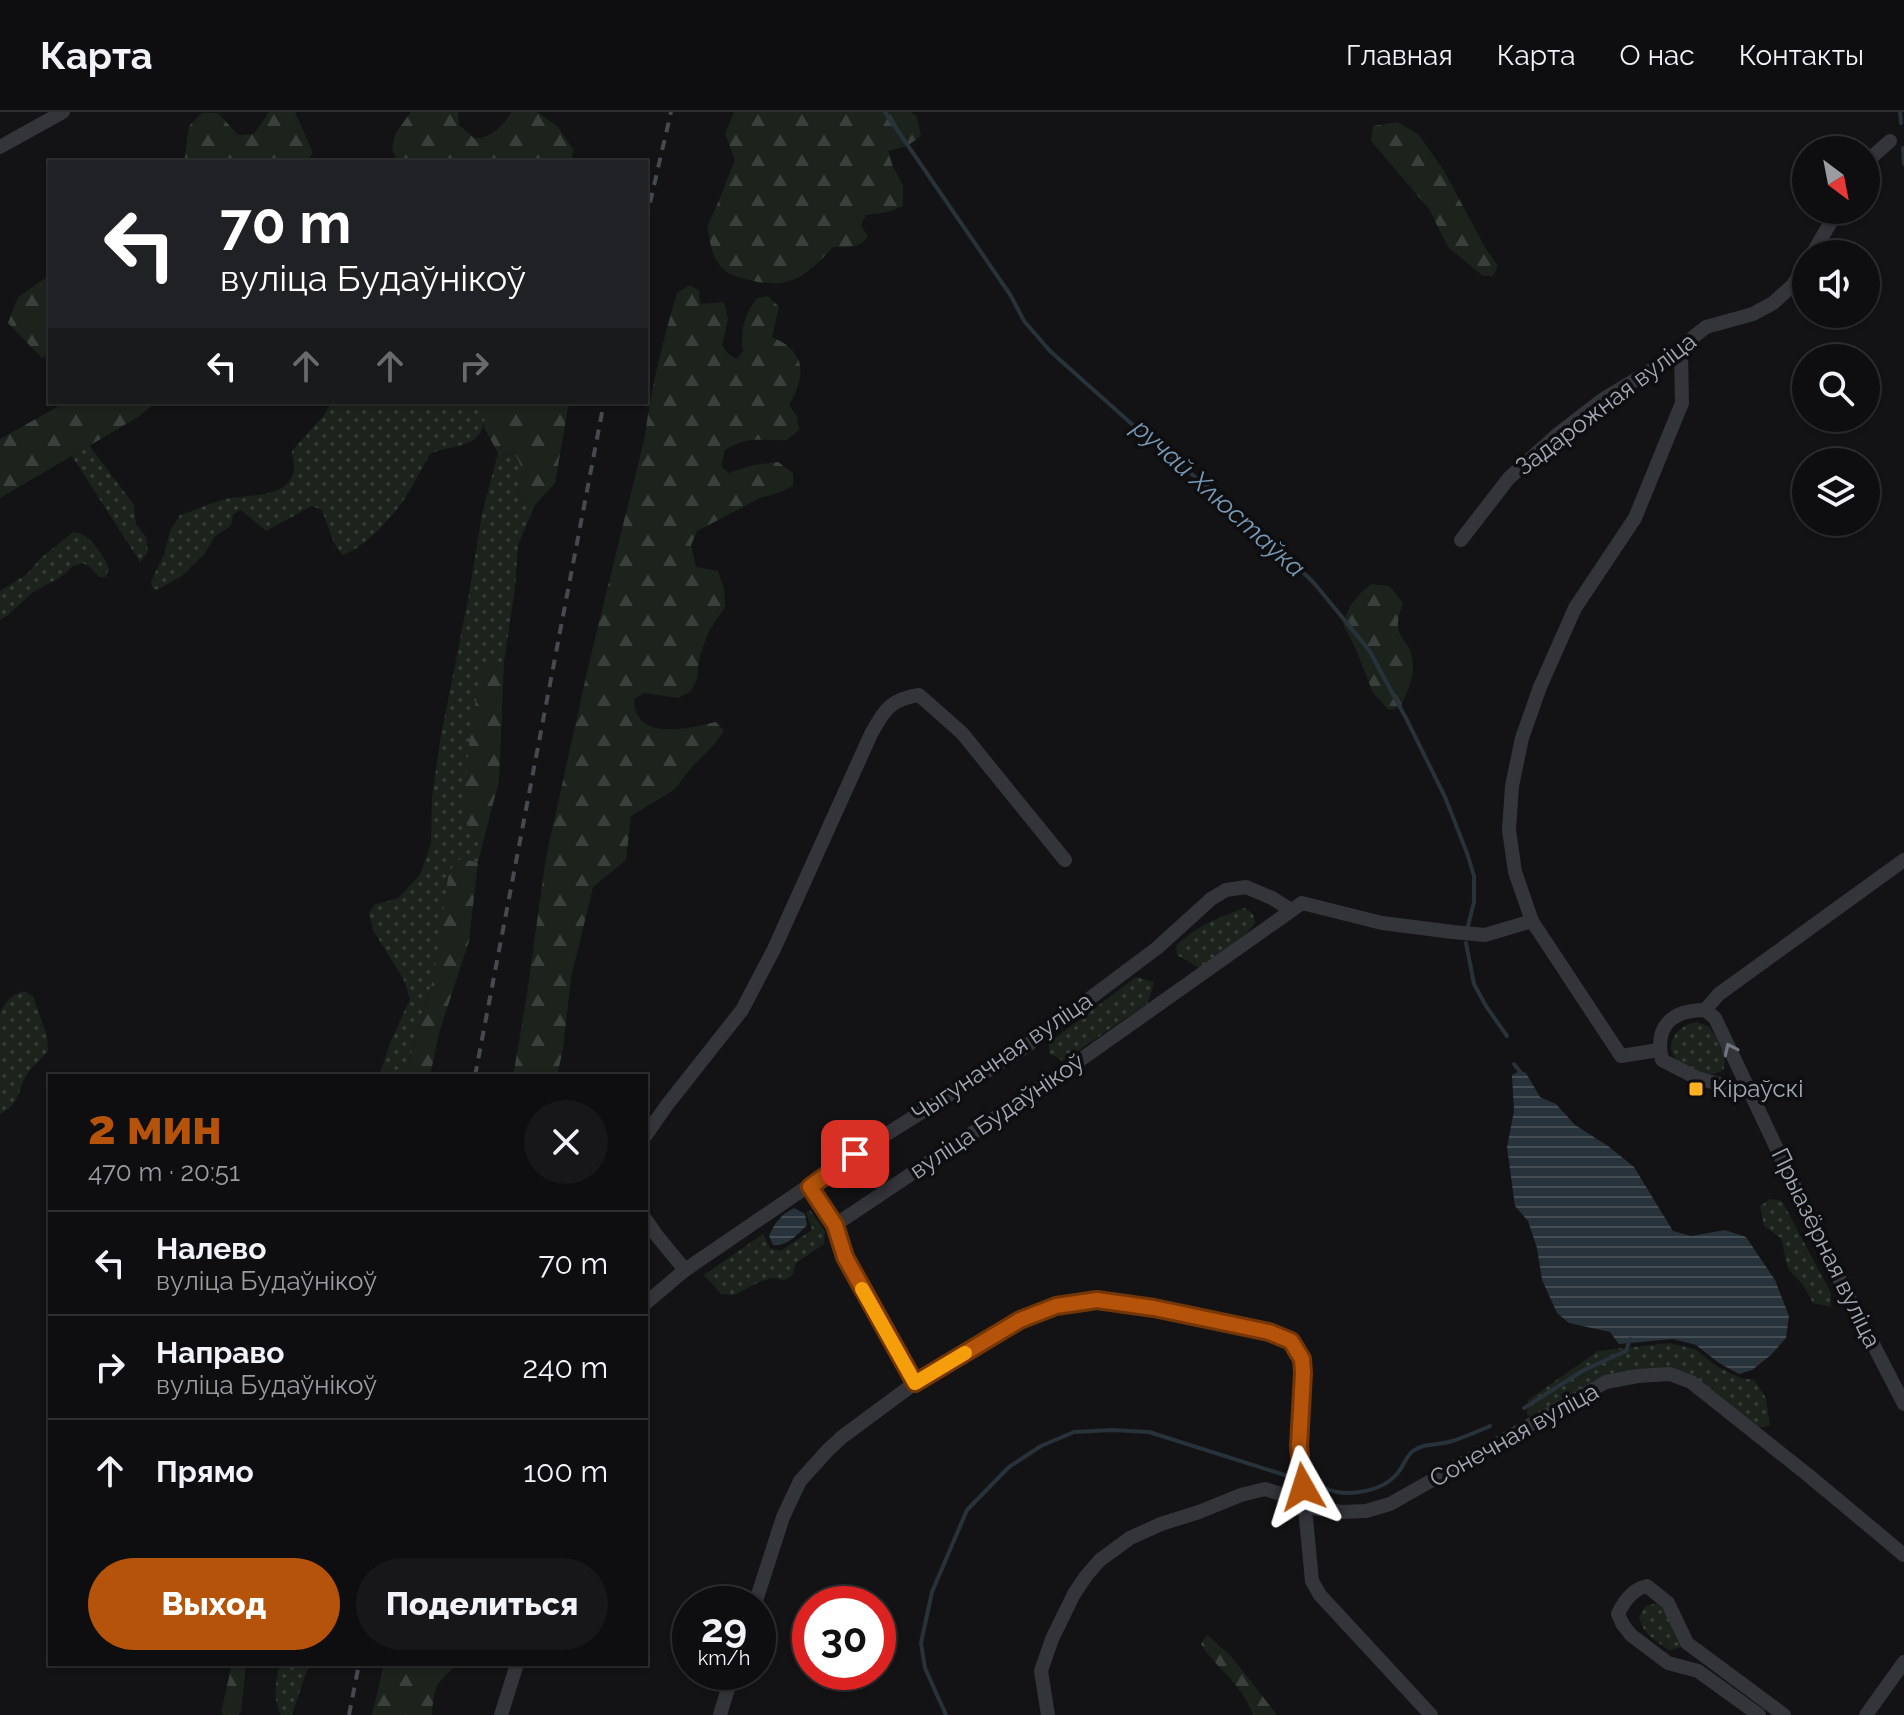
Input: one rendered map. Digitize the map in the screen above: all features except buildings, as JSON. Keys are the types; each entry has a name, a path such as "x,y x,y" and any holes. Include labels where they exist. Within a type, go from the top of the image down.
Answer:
{"street":[{"path":"0,147 63,112"},
{"path":"1880,150 1890,141"},
{"name":"Задарожная вуліца","path":"1461,540 1509,478 1602,400 1681,352 1706,327 1753,314 1773,303 1792,286"},
{"path":"1659,1050 1621,1056 1532,921 1515,872 1509,830 1512,786 1522,738 1540,687 1575,608 1635,518 1682,403 1681,352"},
{"path":"648,1132 742,1010 774,949 871,734 885,710 903,697 919,695 962,733 1065,860"},
{"path":"1749,1092 1697,1078 1662,1060 1659,1038 1663,1027 1688,1010 1705,1010 1719,994 1904,860"},
{"name":"Чыгуначная вуліца","path":"685,1270 855,1154 1025,1047 1157,948 1211,899 1226,890 1246,887 1297,906 1382,923 1453,932 1485,935 1532,921"},
{"name":"вуліца Будаўнікоў","path":"835,1225 1059,1075 1297,906"},
{"name":"Прыазёрная вуліца","path":"1705,1010 1715,1018 1828,1257 1904,1404"},
{"path":"810,1187 835,1225 845,1257 915,1383"},
{"path":"648,1223 685,1270 648,1301"},
{"path":"761,1586 783,1517 800,1481 842,1437 915,1383 1020,1320 1056,1306 1097,1300 1154,1308 1269,1332 1291,1341 1302,1359 1299,1446 1312,1581 1320,1595 1431,1715"},
{"name":"Сонечная вуліца","path":"1048,1715 1041,1671 1052,1639 1074,1594 1100,1560 1130,1538 1161,1524 1265,1489 1287,1496 1305,1507 1342,1512 1366,1511 1390,1504 1606,1382 1638,1376 1670,1374 1691,1382 1904,1555"},
{"path":"1759,1715 1698,1671 1668,1663 1631,1635 1618,1614 1637,1588 1647,1586 1668,1603 1687,1643 1784,1715"},
{"path":"1866,1715 1904,1662"},
{"path":"501,1715 516,1666"},
{"path":"720,1715 728,1690"}],"green space":[{"path":"269,112 295,112 313,153 307,160 184,160 189,126 202,113 218,113 238,135 254,134"},
{"path":"411,112 458,112 459,125 475,139 496,130 512,112 537,112 558,127 573,149 572,160 398,160 392,150 395,134"},
{"path":"734,112 911,112 917,117 921,136 907,146 888,151 903,185 903,206 866,215 861,225 868,237 864,241 852,246 833,247 813,267 795,279 760,282 730,274 712,251 707,227 735,160 725,134"},
{"path":"1397,122 1418,134 1444,171 1498,266 1493,276 1483,276 1448,247 1429,209 1371,141 1373,126"},
{"path":"48,276 48,355 42,358 8,323 18,297"},
{"path":"690,285 699,291 700,304 724,302 728,320 722,345 728,354 737,359 743,351 744,323 757,298 768,296 779,307 772,337 792,350 800,366 798,384 789,405 797,416 799,430 787,440 748,440 734,445 725,450 721,466 729,473 753,465 778,462 793,473 793,486 760,498 697,531 691,545 696,567 718,571 724,589 725,607 709,631 691,691 678,698 644,693 634,699 636,713 643,722 653,727 679,729 716,722 724,731 674,790 631,816 626,860 593,887 571,978 557,1074 513,1074 546,857 677,293"},
{"path":"62,404 154,404 138,417 0,498 0,439"},
{"path":"331,404 486,404 478,435 472,441 431,453 396,511 374,534 350,552 342,555 334,543 322,510 312,506 266,531 241,510 233,514 231,526 215,536 205,553 182,576 157,590 152,587 151,581 164,555 170,531 180,515 222,500 264,494 283,487 294,470 292,451"},
{"path":"486,404 569,404 555,483 535,505 520,500 518,485 522,468 515,454 498,453 484,427"},
{"path":"89,445 134,505 136,524 146,537 148,552 140,562 72,456"},
{"path":"498,453 515,454 522,468 518,485 520,500 535,505 518,545 504,662 491,662 470,835 483,842 478,862 460,859 433,980 406,1074 380,1074 410,999 404,980 373,930 369,913 374,905 398,898 420,875 431,843 432,798 440,741 482,514"},
{"path":"73,532 85,536 99,550 109,568 106,577 99,577 83,563 73,566 61,577 33,592 0,620 0,591 27,574"},
{"path":"1371,584 1389,586 1403,603 1398,626 1413,665 1412,679 1401,706 1389,710 1373,693 1343,624 1353,602"},
{"path":"491,662 504,662 499,781 483,842 470,835 463,810 471,724 481,677"},
{"path":"460,859 478,862 469,941 439,1033 430,1074 406,1074 433,980 449,871"},
{"path":"1245,908 1253,914 1255,923 1239,942 1203,970 1177,955 1176,946 1200,927"},
{"path":"1136,977 1154,982 1148,1003 1063,1061 1049,1053 1049,1043"},
{"path":"24,991 33,996 47,1036 48,1051 28,1073 15,1102 0,1114 0,1012 10,998"},
{"path":"1696,1022 1708,1026 1725,1055 1724,1069 1720,1072 1706,1073 1685,1065 1672,1052 1671,1045 1677,1033"},
{"path":"1770,1199 1782,1201 1831,1293 1831,1307 1813,1303 1804,1286 1788,1269 1781,1238 1764,1226 1760,1206"},
{"path":"810,1210 825,1231 824,1244 796,1263 792,1276 784,1280 773,1278 761,1281 734,1295 721,1294 704,1275 763,1234 770,1248 781,1251 812,1230 806,1212"},
{"path":"1669,1343 1695,1349 1716,1366 1740,1378 1754,1380 1766,1398 1770,1426 1758,1427 1695,1379 1638,1373 1536,1417 1527,1415 1528,1400 1598,1351"},
{"path":"1658,1603 1670,1617 1682,1647 1669,1650 1643,1628 1639,1617 1646,1606"},
{"path":"1207,1635 1231,1656 1277,1715 1253,1715 1236,1685 1201,1644"},
{"path":"232,1666 246,1666 241,1712 238,1715 223,1715 221,1712"},
{"path":"280,1666 308,1666 292,1715 281,1715 276,1683"},
{"path":"384,1666 456,1666 438,1685 432,1715 372,1715"}],"shaded area":[{"path":"1520,1071 1526,1073 1540,1097 1556,1104 1575,1125 1634,1167 1673,1231 1691,1236 1725,1230 1746,1237 1775,1280 1789,1316 1786,1338 1771,1355 1752,1370 1739,1374 1696,1345 1673,1339 1619,1344 1610,1332 1569,1323 1557,1313 1542,1280 1537,1248 1528,1221 1515,1206 1507,1147 1514,1111 1512,1075"},
{"path":"794,1208 805,1214 807,1225 788,1242 773,1245 769,1236 774,1227 782,1216"}],"waterway":[{"name":"ручай Хлюстаўка","path":"885,112 1011,296 1024,321 1050,351 1153,443 1255,525 1314,583 1369,650 1445,797 1467,853 1474,876 1474,902 1468,926"},
{"path":"1900,112 1901,123"},
{"path":"1903,148 1904,164"},
{"name":"ручай Хлюстаўка","path":"1466,943 1474,984 1507,1036"},
{"name":"ручай Хлюстаўка","path":"1514,1064 1521,1073"},
{"name":"ручай Хлюстаўка","path":"1524,1408 1584,1370 1626,1351 1630,1339"},
{"name":"ручай Хлюстаўка","path":"1314,1483 1344,1493 1376,1488 1390,1481 1417,1448 1454,1440 1490,1426"},
{"name":"ручай Хлюстаўка","path":"946,1715 925,1668 921,1643 932,1592 967,1510 1009,1467 1041,1446 1074,1432 1112,1430 1149,1432 1291,1477"}],"railway":[{"path":"648,211 671,112"},
{"path":"475,1074 604,404"},
{"path":"349,1715 359,1666"}],"slow traffic":[{"path":"862,1289 915,1383 965,1353"}],"place":[{"name":"Кіраўскі","path":"1696,1089"}],"route":[{"path":"855,1154 810,1187 835,1225 845,1257 915,1383 1020,1320 1056,1306 1097,1300 1154,1308 1269,1332 1291,1341 1302,1359 1299,1446 1303,1487"}]}
